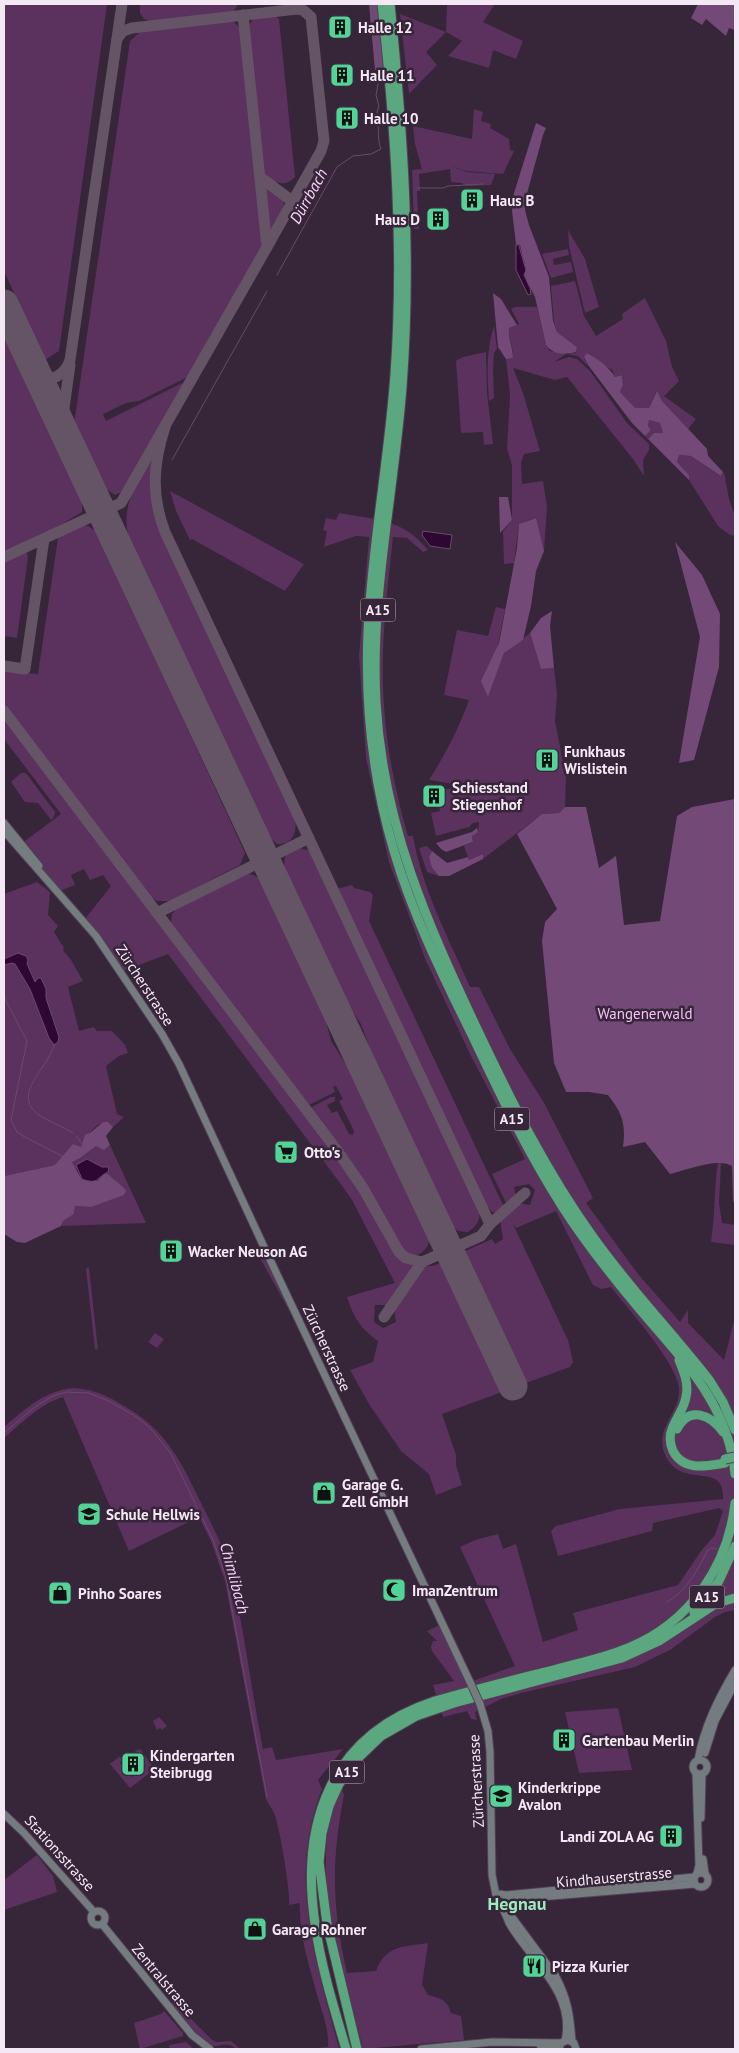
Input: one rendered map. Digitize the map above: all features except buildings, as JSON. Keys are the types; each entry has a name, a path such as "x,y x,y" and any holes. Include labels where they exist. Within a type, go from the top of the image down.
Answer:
{"highway":[{"name":"A15","path":"382,4 396,157 399,260 398,330 392,407 373,579 368,645 369,717 380,794 398,865 415,909 454,998 516,1126 544,1176 577,1228 621,1287 708,1392 730,1442 735,1474"},
{"name":"A15","path":"390,4 404,164 407,298 402,386 380,588 375,667 380,745 393,816 410,875 433,933 504,1084 543,1159 573,1208 604,1253 710,1380 723,1402 735,1430"},
{"path":"672,1347 684,1371 687,1387 685,1403 671,1433 672,1448 678,1457 690,1465 704,1466 735,1458"},
{"path":"730,1442 717,1423 704,1416 695,1415 687,1418 676,1431 676,1447 689,1460 735,1462"},
{"name":"A15","path":"346,2049 318,1943 311,1880 312,1847 317,1818 327,1791 342,1765 368,1737 384,1725 409,1711 447,1697 612,1654 643,1641 662,1629 691,1604 712,1574 728,1540 735,1503"},
{"name":"A15","path":"357,2049 328,1932 319,1868 320,1844 326,1816 334,1795 349,1770 381,1736 416,1716 460,1702 611,1662 643,1650 665,1637 690,1617 708,1597 724,1571 735,1546"},
{"path":"665,1637 713,1605 735,1598"}],"main road":[{"path":"4,823 41,868 44,875"},
{"path":"4,831 44,875"},
{"name":"Zürcherstrasse","path":"44,875 105,949 162,1034 179,1064 480,1704 488,1731 493,1868 501,1894"},
{"path":"701,1760 711,1715 735,1670"},
{"path":"698,1877 702,1825 699,1774 693,1766 701,1760 715,1722 735,1683"},
{"path":"699,1774 708,1768 701,1760"},
{"name":"Stationsstrasse","path":"4,1814 24,1833 94,1912 91,1917 93,1923 102,1924"},
{"name":"Kindhauserstrasse","path":"501,1894 698,1877"},
{"name":"Kindhauserstrasse","path":"505,1904 517,1899 698,1877"},
{"path":"505,1904 495,1901 501,1894 505,1904 509,1922 554,1986 564,2012 567,2032 563,2045"},
{"name":"Zentralstrasse","path":"102,1924 192,2035 210,2049"},
{"path":"421,2049 515,2041 563,2045 576,2049"}],"shaded area":[{"path":"4,4 107,4 59,351 45,360 4,271"},
{"path":"140,4 238,4 234,11 224,14 153,22 144,19 140,13"},
{"path":"447,4 495,4 483,22 523,41 516,59 493,50 489,68 448,56 462,41 446,32"},
{"path":"400,14 446,32 426,52 437,65 409,94"},
{"path":"274,15 279,19 295,177 286,183 274,181 263,171 247,33 249,25 254,18"},
{"path":"231,20 241,30 261,220 261,248 190,376 139,401 126,403 103,414 106,421 182,383 185,385 126,490 115,495 106,489 74,424 130,41 142,30"},
{"path":"474,109 483,112 481,121 491,124 490,128 509,139 510,150 514,151 503,174 466,171 450,166 467,172 495,174 491,185 466,186 462,183 451,182 450,169 419,174 420,191 417,191 419,229 414,229 412,170 422,169 415,144 413,126 472,139"},
{"path":"265,185 280,196 284,202 282,212 269,236"},
{"path":"568,230 585,259 599,307 585,313 569,246"},
{"path":"516,244 519,246 526,270 524,275 531,294 528,295 516,270"},
{"path":"568,249 569,255 553,259 554,265 571,262 573,272 551,278 542,254"},
{"path":"575,281 584,316 596,336 623,319 622,314 645,298 666,341 672,367 679,381 664,396 696,419 688,429 656,392 649,408 635,409 620,392 623,385 622,375 615,377 611,366 612,370 588,353 584,358 588,366 578,356 567,354 576,353 577,347 557,332 554,322 551,286"},
{"path":"515,307 537,307 546,345 550,351 566,354 554,362 569,357 577,359 590,371 627,423 649,444 649,450 643,460 644,476 633,459 567,377 555,380 513,368 523,393 540,451 524,454 521,462 522,484 543,481 547,507 544,551 535,518 519,524 514,563 504,564 503,531 512,520 512,466 507,448 510,394 506,359 513,358 509,328 519,324 511,309"},
{"path":"494,326 497,349 494,353 494,398 489,401 488,354"},
{"path":"4,337 82,500 82,512 59,526 4,552"},
{"path":"486,352 487,393 493,444 484,445 483,432 461,433 456,361 466,356"},
{"path":"649,420 660,423 663,433 654,433 648,439 645,436 651,430 648,426"},
{"path":"679,455 691,456 721,476 724,472 729,499 735,516 735,536 730,535 718,526 689,480 689,475 677,462"},
{"path":"149,463 152,463 151,480 160,528 295,815 296,826 294,835 288,842 283,844 277,844 268,836 129,540 126,518 130,499"},
{"path":"170,491 304,564 285,591 192,539 190,540 176,511"},
{"path":"339,513 377,519 398,526 418,540 428,550 423,552 407,538 393,537 387,596 383,678 388,746 408,836 413,836 429,894 470,987 479,987 510,1049 543,1101 593,1198 586,1203 638,1274 680,1322 688,1310 688,1323 724,1360 735,1317 735,1558 731,1558 699,1608 714,1609 735,1602 735,1610 715,1617 670,1650 635,1667 501,1699 475,1712 477,1720 471,1719 467,1711 443,1717 433,1685 454,1681 432,1651 433,1641 437,1641 427,1631 442,1624 470,1682 515,1666 460,1547 475,1540 498,1534 503,1549 516,1544 543,1642 578,1630 573,1613 678,1585 701,1551 715,1535 723,1511 719,1508 653,1523 652,1531 558,1556 551,1531 556,1526 620,1509 723,1499 722,1487 710,1477 682,1472 673,1467 666,1457 662,1438 676,1406 679,1388 676,1377 670,1364 651,1336 611,1287 601,1289 593,1285 556,1211 516,1228 512,1222 568,1340 573,1362 570,1367 526,1383 465,1251 492,1239 495,1244 503,1239 500,1219 518,1203 530,1205 535,1190 529,1184 514,1187 516,1197 507,1205 492,1174 525,1159 471,1056 426,961 389,862 366,758 359,656 369,537 356,536 324,547 327,531 323,530 326,518 336,520"},
{"path":"80,525 88,526 97,532 245,853 240,865 170,901 157,901 149,896 4,706 4,671 38,674 58,538 63,533"},
{"path":"423,531 452,535 450,549 430,546 422,535"},
{"path":"27,552 28,557 17,638 4,636 4,560"},
{"path":"496,607 505,609 488,696 504,653 530,633 541,669 554,668 557,694 555,721 566,777 565,807 559,813 542,814 483,859 483,854 469,860 464,846 473,842 472,836 478,832 479,822 473,823 469,827 436,836 431,813 440,811 436,792 452,788 454,796 471,793 468,782 464,782 465,786 429,780 461,721 469,700 444,695 457,630 488,636"},
{"path":"4,716 343,1163 373,1210 391,1246 399,1257 412,1265 414,1269 387,1305 375,1305 374,1322 383,1328 396,1322 394,1309 424,1266 441,1263 502,1392 442,1414 456,1455 456,1465 462,1485 436,1495 429,1474 401,1451 369,1404 350,1370 373,1362 378,1341 358,1322 347,1297 395,1283 352,1200 168,954 123,971 85,919 111,886 103,875 90,880 84,869 71,875 75,885 62,890 54,886 17,847 61,814 4,739"},
{"path":"21,773 26,773 55,812 51,820 38,803 25,802 11,782"},
{"path":"427,846 432,851 429,857 432,868 439,876 427,872 419,848"},
{"path":"299,848 311,851 479,1207 480,1215 478,1221 468,1232 458,1231 453,1227 375,1063 361,1024 347,1003 284,869 285,856"},
{"path":"245,873 260,879 323,1010 331,1041 352,1074 430,1238 425,1249 419,1254 411,1255 406,1253 397,1244 362,1181 310,1108 331,1097 335,1097 335,1101 327,1105 332,1113 337,1111 349,1134 353,1135 354,1131 339,1101 343,1099 336,1086 333,1087 335,1092 309,1105 306,1103 171,924 172,914 181,903"},
{"path":"37,882 50,892 48,915 58,926 54,932 83,981 68,987 79,1031 94,1027 97,1031 112,1031 125,1045 128,1053 119,1056 106,1066 117,1114 124,1117 113,1127 108,1122 102,1123 92,1130 76,1160 96,1146 106,1147 110,1145 146,1223 61,1226 63,1221 74,1214 75,1206 91,1207 102,1201 118,1197 100,1183 102,1167 87,1159 76,1169 55,1165 4,1176 4,965 15,964 30,989 49,1038 59,1037 46,998 46,989 41,978 35,982 27,964 28,960 18,953 4,959 4,894"},
{"path":"352,885 354,888 370,892 373,895 369,921 504,1207 499,1212 492,1212 486,1205 336,889"},
{"path":"18,953 26,956 27,964 35,982 38,978 41,978 46,989 46,998 59,1037 58,1042 54,1045 49,1038 30,989 15,964 4,965 4,959"},
{"path":"87,1159 102,1167 109,1167 108,1172 94,1181 82,1179 76,1165"},
{"path":"718,1162 721,1162 719,1203 722,1223 735,1225 735,1245 711,1242"},
{"path":"265,1249 298,1318 295,1321 257,1253"},
{"path":"88,1267 98,1350 95,1349 86,1269"},
{"path":"155,1333 164,1339 157,1348 148,1342"},
{"path":"73,1388 103,1395 135,1413 161,1435 187,1475 224,1551 229,1566 239,1611 263,1749 272,1747 276,1760 343,1749 318,1780 322,1789 312,1822 307,1855 306,1887 314,1951 339,2049 305,2049 328,2047 327,2029 305,1951 300,1903 289,1905 281,1844 274,1813 266,1799 225,1581 211,1541 199,1517 129,1551 63,1397 39,1409 4,1438 4,1427 27,1408 53,1393"},
{"path":"735,1559 735,1596 709,1604 723,1583"},
{"path":"618,1708 632,1770 579,1773 565,1712"},
{"path":"159,1717 167,1726 162,1730 160,1728 157,1730 153,1721"},
{"path":"140,1749 155,1769 130,1788 110,1764 119,1757 123,1758 120,1763 132,1777 146,1766 135,1751"},
{"path":"342,1789 344,1795 337,1842 335,1884 338,1927 347,1973 376,1971 380,1962 390,1952 403,1947 428,1943 422,1985 428,1995 443,2000 448,2005 451,2013 461,2016 464,2040 363,2049 340,1963 329,1905 326,1876 326,1846 330,1817"},
{"path":"37,1855 53,1876 57,1892 4,1910 4,1880"},
{"path":"173,2001 212,2040 217,2042 231,2041 240,2049 228,2045 214,2046 202,2039 171,2004"},
{"path":"164,2011 183,2033 183,2036 140,2049 134,2023 161,2014"},
{"path":"186,2042 194,2049 170,2049 169,2045"}],"green space":[{"path":"369,4 377,4 384,69 375,70"},
{"path":"698,4 735,4 735,30 729,28 726,36 706,19 702,25 691,18"},
{"path":"536,123 546,128 526,197 525,210 549,277 553,321 557,332 577,347 576,352 572,353 564,354 552,351 546,345 535,297 524,275 526,270 520,245 516,244 512,211 514,193"},
{"path":"493,293 501,299 517,325 509,328 513,358 506,359 498,347"},
{"path":"587,353 603,363 615,377 622,375 623,385 620,392 635,408 649,408 657,391 662,401 707,449 708,456 723,472 721,476 691,456 679,455 677,462 689,475 689,480 648,439 654,433 663,433 660,423 649,420 648,426 651,430 645,436 632,423 588,365 584,357"},
{"path":"499,497 508,497 512,520 500,533"},
{"path":"536,518 544,551 536,571 531,606 523,640 504,653 488,697 481,681 499,643 517,548 519,524"},
{"path":"675,542 702,575 720,614 719,667 694,760 679,763 700,637"},
{"path":"552,611 550,626 554,668 541,669 530,633 541,618"},
{"name":"Wangenerwald","path":"735,799 735,1206 733,1200 732,1166 719,1163 711,1164 670,1174 645,1142 623,1147 624,1131 622,1119 617,1107 608,1095 589,1092 566,1092 554,1063 542,941 545,922 557,909 517,834 542,814 559,813 565,807 586,807 599,868 616,856 624,925 660,921 677,816 692,807"},
{"path":"477,828 478,832 472,836 473,842 446,852 436,843 472,832"},
{"path":"432,851 447,863 468,857 469,860 483,854 483,859 449,876 439,876 432,868 429,857"},
{"path":"103,1122 108,1122 113,1127 106,1136 110,1145 104,1150 96,1146 72,1162 82,1180 97,1181 104,1174 108,1174 126,1191 124,1195 91,1207 75,1206 74,1214 63,1221 61,1226 25,1243 17,1242 4,1234 4,1176 55,1165 73,1144 81,1147 85,1135"}],"waterway":[{"name":"Dürrbach","path":"277,275 337,167 353,156 371,154 381,149 377,122 379,106 376,95 380,74 372,4"},
{"path":"417,188 443,188 483,184"},
{"name":"Dürrbach","path":"172,460 267,291"},
{"path":"4,997 27,1041 11,1120 17,1132 62,1156"},
{"path":"54,1045 51,1054 34,1081 28,1098 31,1107 39,1115 73,1133"},
{"path":"76,1136 87,1150"},
{"name":"Chimlibach","path":"4,1433 35,1407 53,1396 66,1392 89,1393 109,1401 135,1416 149,1427 170,1452 213,1540 226,1577 267,1797"},
{"path":"667,1602 686,1586 708,1550 711,1548 717,1549"}],"taxiway":[{"path":"29,356 38,375 43,378 57,376 65,370 70,360 122,4"},
{"path":"117,39 123,31 132,28 297,9 303,10 311,17 324,141 321,151 267,247"},
{"path":"4,557 121,503 267,247 243,15"},
{"path":"260,177 292,201"},
{"path":"70,365 62,422 79,463"},
{"path":"4,711 336,1149 363,1188 399,1252 406,1258 422,1262 481,1236 490,1224 165,532 157,506 155,480 158,454 165,427"},
{"path":"4,666 25,669 44,539"},
{"path":"157,913 309,838"},
{"path":"490,1224 525,1193"},
{"path":"384,1317 422,1262"}],"runway":[{"path":"4,304 513,1386"}],"place":[{"name":"Halle 12","path":"340,27"},
{"name":"Halle 11","path":"342,75"},
{"name":"Halle 10","path":"347,118"},
{"name":"Haus B","path":"472,200"},
{"name":"Haus D","path":"438,219"},
{"name":"Funkhaus Wislistein","path":"547,760"},
{"name":"Schiesstand Stiegenhof","path":"434,796"},
{"name":"Otto's","path":"286,1152"},
{"name":"Wacker Neuson AG","path":"171,1251"},
{"name":"Garage G. Zell GmbH","path":"324,1493"},
{"name":"Schule Hellwis","path":"89,1514"},
{"name":"ImanZentrum","path":"394,1590"},
{"name":"Pinho Soares","path":"60,1593"},
{"name":"Gartenbau Merlin","path":"564,1740"},
{"name":"Kindergarten Steibrugg","path":"133,1764"},
{"name":"Kinderkrippe Avalon","path":"501,1796"},
{"name":"Landi ZOLA AG","path":"671,1836"},
{"name":"Garage Rohner","path":"255,1929"},
{"name":"Pizza Kurier","path":"534,1966"}],"district":[{"name":"Hegnau","path":"517,1903"}]}
